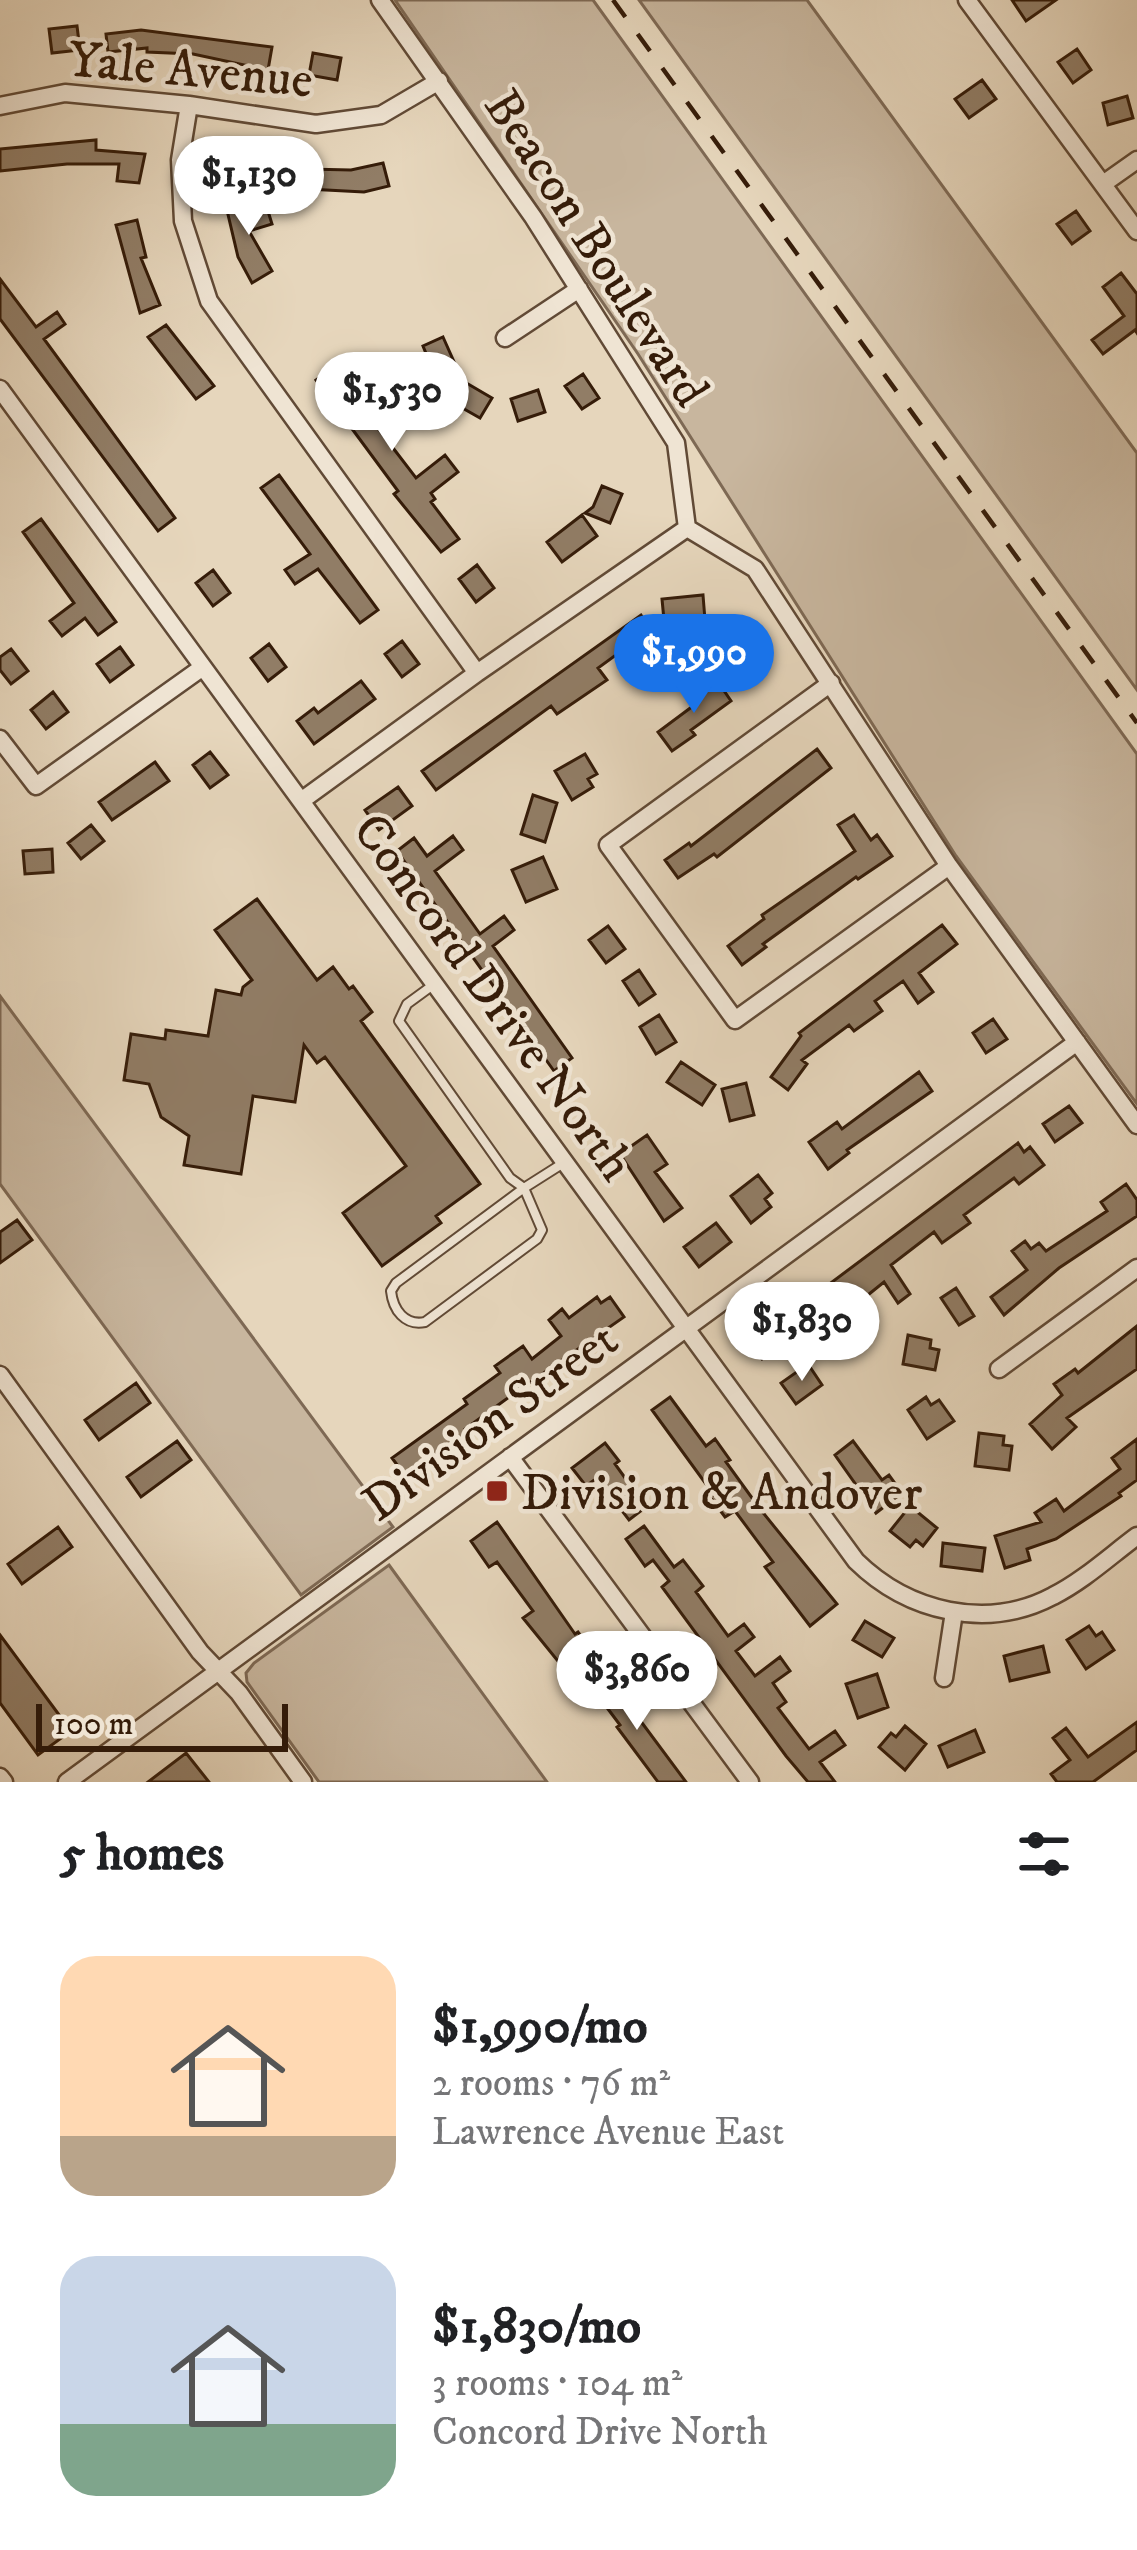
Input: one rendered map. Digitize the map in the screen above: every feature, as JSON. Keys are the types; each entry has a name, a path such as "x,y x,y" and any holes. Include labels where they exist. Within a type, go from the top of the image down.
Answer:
{"street":[{"name":"Beacon Boulevard","path":"380,0 579,289 676,443 688,528"},
{"path":"968,0 1137,231"},
{"name":"Yale Avenue","path":"0,106 65,94 189,105 316,124 381,115 439,81"},
{"path":"189,105 181,160 183,221 209,301 477,673"},
{"path":"1103,184 1137,160"},
{"path":"505,338 579,289"},
{"name":"Concord Drive North","path":"0,389 856,1561 907,1598 954,1612"},
{"path":"302,802 477,673 688,528 755,569 949,866 1137,1125"},
{"path":"0,739 36,786 203,667"},
{"path":"831,683 608,844 735,1021 949,866"},
{"name":"Division Street","path":"67,1782 1077,1042"},
{"path":"999,1369 1137,1268"},
{"path":"0,1375 200,1652 220,1671 303,1782"},
{"path":"510,1457 750,1782"},
{"path":"944,1678 954,1612 1009,1612 1055,1596 1137,1536"}],"lane":[{"path":"435,984 407,1004 399,1022 509,1178 524,1188 542,1230 537,1239 425,1322 404,1319 392,1303 396,1283 524,1188 565,1162"}],"shaded area":[{"path":"395,0 593,0 1137,754 1137,1104 956,856 638,354"},
{"path":"639,0 807,0 1137,453 1137,690"},
{"path":"0,996 393,1527 301,1595 0,1184"},
{"path":"389,1565 547,1782 319,1782 247,1682 246,1673"}],"building":[{"path":"1012,0 1056,0 1026,21"},
{"path":"77,26 80,50 52,53 49,29"},
{"path":"141,30 272,47 268,70 193,54 147,52 147,48 108,52 106,34"},
{"path":"1077,49 1091,70 1073,83 1058,62"},
{"path":"313,53 341,58 337,80 309,75"},
{"path":"982,80 996,99 969,118 955,99"},
{"path":"1127,96 1133,118 1108,125 1103,103"},
{"path":"96,140 96,150 145,154 139,183 117,181 119,164 0,171 0,149"},
{"path":"239,154 268,159 264,182 235,177"},
{"path":"383,163 389,186 364,192 308,189 308,169 351,170"},
{"path":"248,199 252,213 267,208 272,224 249,231 272,271 252,283 238,257 226,206"},
{"path":"1076,211 1090,231 1072,244 1057,224"},
{"path":"137,220 146,257 141,258 160,305 140,313 116,225"},
{"path":"1121,273 1137,294 1137,333 1135,330 1103,354 1092,340 1124,316 1103,287"},
{"path":"0,279 36,327 57,312 65,324 44,339 175,518 158,531 0,319"},
{"path":"166,325 214,386 196,399 148,337"},
{"path":"443,337 455,364 434,373 423,346"},
{"path":"377,361 388,375 358,399 377,427 416,478 445,455 458,472 431,493 435,499 431,502 459,539 441,552 394,494 398,491 316,380 334,367 347,384"},
{"path":"451,374 492,398 480,418 457,405 453,411 436,401"},
{"path":"583,374 599,398 582,409 565,386"},
{"path":"538,390 545,412 518,421 511,399"},
{"path":"279,475 378,610 360,623 318,569 295,584 285,570 310,554 261,488"},
{"path":"602,486 622,494 610,523 585,513"},
{"path":"582,515 597,536 562,562 547,542"},
{"path":"41,519 116,622 98,635 85,618 62,636 50,621 74,603 23,532"},
{"path":"477,565 494,588 476,602 459,579"},
{"path":"213,570 230,593 213,606 196,583"},
{"path":"703,595 705,620 689,621 690,629 665,631 662,599"},
{"path":"641,615 660,642 633,661 624,649 598,668 607,680 557,714 551,706 436,790 422,771"},
{"path":"402,641 419,664 402,677 385,654"},
{"path":"269,644 286,667 268,681 251,658"},
{"path":"120,647 133,665 110,682 97,664"},
{"path":"11,649 28,671 11,684 0,670 0,657"},
{"path":"361,681 375,699 314,744 297,721 314,708 318,713"},
{"path":"718,682 731,701 691,730 695,735 672,751 658,732"},
{"path":"53,692 68,712 46,729 31,710"},
{"path":"817,749 831,768 717,857 714,854 678,878 665,860 691,846"},
{"path":"210,752 228,775 210,788 193,765"},
{"path":"585,754 597,774 588,779 593,787 572,800 555,771"},
{"path":"155,762 169,781 112,820 99,802"},
{"path":"398,787 412,806 379,830 365,810"},
{"path":"533,795 557,803 545,842 521,834"},
{"path":"854,815 871,840 877,835 892,856 763,944 766,947 742,965 728,946 764,919 762,915 855,851 838,825"},
{"path":"91,825 104,841 81,859 68,843"},
{"path":"453,836 463,850 435,871 480,934 504,916 514,930 493,946 572,1058 554,1071 397,851 414,838 427,856"},
{"path":"52,849 53,872 25,874 23,851"},
{"path":"543,857 557,889 526,902 512,870"},
{"path":"257,899 317,980 333,967 349,989 353,986 372,1012 361,1021 480,1184 436,1216 441,1223 382,1266 343,1213 406,1166 325,1057 317,1063 304,1045 295,1102 253,1096 241,1174 184,1165 189,1136 161,1117 149,1084 124,1080 131,1034 165,1039 166,1030 208,1036 216,990 241,995 252,980 215,930"},
{"path":"942,925 957,944 919,973 933,992 918,1003 903,981 875,1001 882,1011 854,1031 849,1025 802,1060 807,1064 788,1090 771,1077 799,1033"},
{"path":"608,926 625,949 606,963 589,940"},
{"path":"639,970 655,994 639,1005 623,981"},
{"path":"659,1015 676,1042 656,1054 640,1027"},
{"path":"993,1019 1007,1039 986,1053 973,1033"},
{"path":"681,1062 715,1085 702,1105 667,1082"},
{"path":"919,1072 932,1091 847,1150 828,1169 809,1142 837,1122 842,1129"},
{"path":"746,1083 754,1115 730,1121 722,1089"},
{"path":"1069,1106 1082,1123 1055,1142 1043,1124"},
{"path":"647,1135 667,1164 655,1172 682,1208 664,1221 620,1154"},
{"path":"1018,1143 1024,1152 1030,1147 1044,1165 1019,1184 1014,1178 964,1215 970,1223 942,1243 934,1232 891,1265 910,1294 898,1303 884,1282 827,1328 808,1300"},
{"path":"758,1175 772,1193 765,1199 771,1207 751,1223 731,1196"},
{"path":"1126,1184 1137,1200 1137,1216 1059,1268 1004,1315 991,1297 1027,1270 1012,1251 1025,1241 1031,1249 1039,1243 1046,1251 1107,1211 1101,1202"},
{"path":"17,1220 32,1240 0,1263 0,1232"},
{"path":"716,1223 731,1242 699,1267 684,1247"},
{"path":"956,1288 974,1316 959,1325 941,1298"},
{"path":"597,1297 601,1303 610,1297 624,1317 465,1429 468,1433 406,1477 392,1458 467,1404 464,1399 500,1373 495,1366 523,1346 532,1359 561,1336 549,1320 562,1309 569,1318"},
{"path":"773,1320 788,1340 762,1359 747,1339"},
{"path":"1137,1326 1137,1369 1067,1418 1076,1427 1052,1449 1030,1424 1062,1395 1054,1384 1075,1369 1078,1373"},
{"path":"908,1335 931,1340 930,1348 939,1350 935,1370 903,1364"},
{"path":"808,1364 822,1385 796,1404 781,1383"},
{"path":"136,1383 150,1403 99,1440 85,1420"},
{"path":"670,1397 706,1446 715,1439 760,1509 837,1604 810,1626 765,1567 773,1562 735,1511 725,1517 652,1410"},
{"path":"926,1397 931,1405 939,1400 954,1421 927,1439 908,1410"},
{"path":"979,1433 1004,1436 1003,1445 1012,1446 1009,1470 975,1466"},
{"path":"1137,1439 1137,1480 1121,1496 1056,1539 1027,1549 1030,1560 1005,1568 995,1536 1041,1522 1035,1513 1056,1499 1064,1511 1120,1469 1112,1458"},
{"path":"177,1441 191,1460 141,1497 127,1477"},
{"path":"853,1441 882,1480 889,1475 902,1493 876,1513 835,1455"},
{"path":"605,1443 646,1507 629,1520 597,1478 586,1486 572,1468"},
{"path":"910,1506 937,1528 923,1546 916,1540 910,1547 890,1531"},
{"path":"497,1522 575,1634 593,1652 566,1671 523,1618 533,1611 497,1562 489,1567 471,1541"},
{"path":"644,1526 674,1567 683,1560 703,1586 696,1592 728,1636 744,1624 754,1637 736,1651 755,1676 780,1657 790,1671 773,1683 786,1702 778,1708 809,1749 835,1731 845,1745 820,1762 835,1782 808,1782 786,1756 662,1587 669,1581 653,1560 645,1566 626,1539"},
{"path":"58,1527 72,1547 22,1584 8,1564"},
{"path":"943,1543 985,1548 982,1571 941,1566"},
{"path":"865,1621 894,1638 882,1657 853,1640"},
{"path":"1089,1626 1096,1636 1102,1632 1114,1650 1086,1669 1067,1640"},
{"path":"0,1635 71,1731 38,1755 0,1703"},
{"path":"1043,1646 1049,1672 1010,1681 1004,1656"},
{"path":"877,1674 888,1707 858,1718 846,1684"},
{"path":"611,1676 686,1782 658,1782 617,1727 620,1725 593,1689"},
{"path":"1137,1722 1137,1750 1093,1782 1057,1782 1051,1774 1070,1760 1053,1738 1066,1728 1088,1757"},
{"path":"905,1726 926,1744 905,1770 879,1747"},
{"path":"975,1730 984,1752 948,1767 939,1746"},
{"path":"186,1753 209,1782 148,1782"}],"railway":[{"path":"613,0 1137,723"}],"place":[{"name":"Division & Andover","path":"497,1491"}]}
